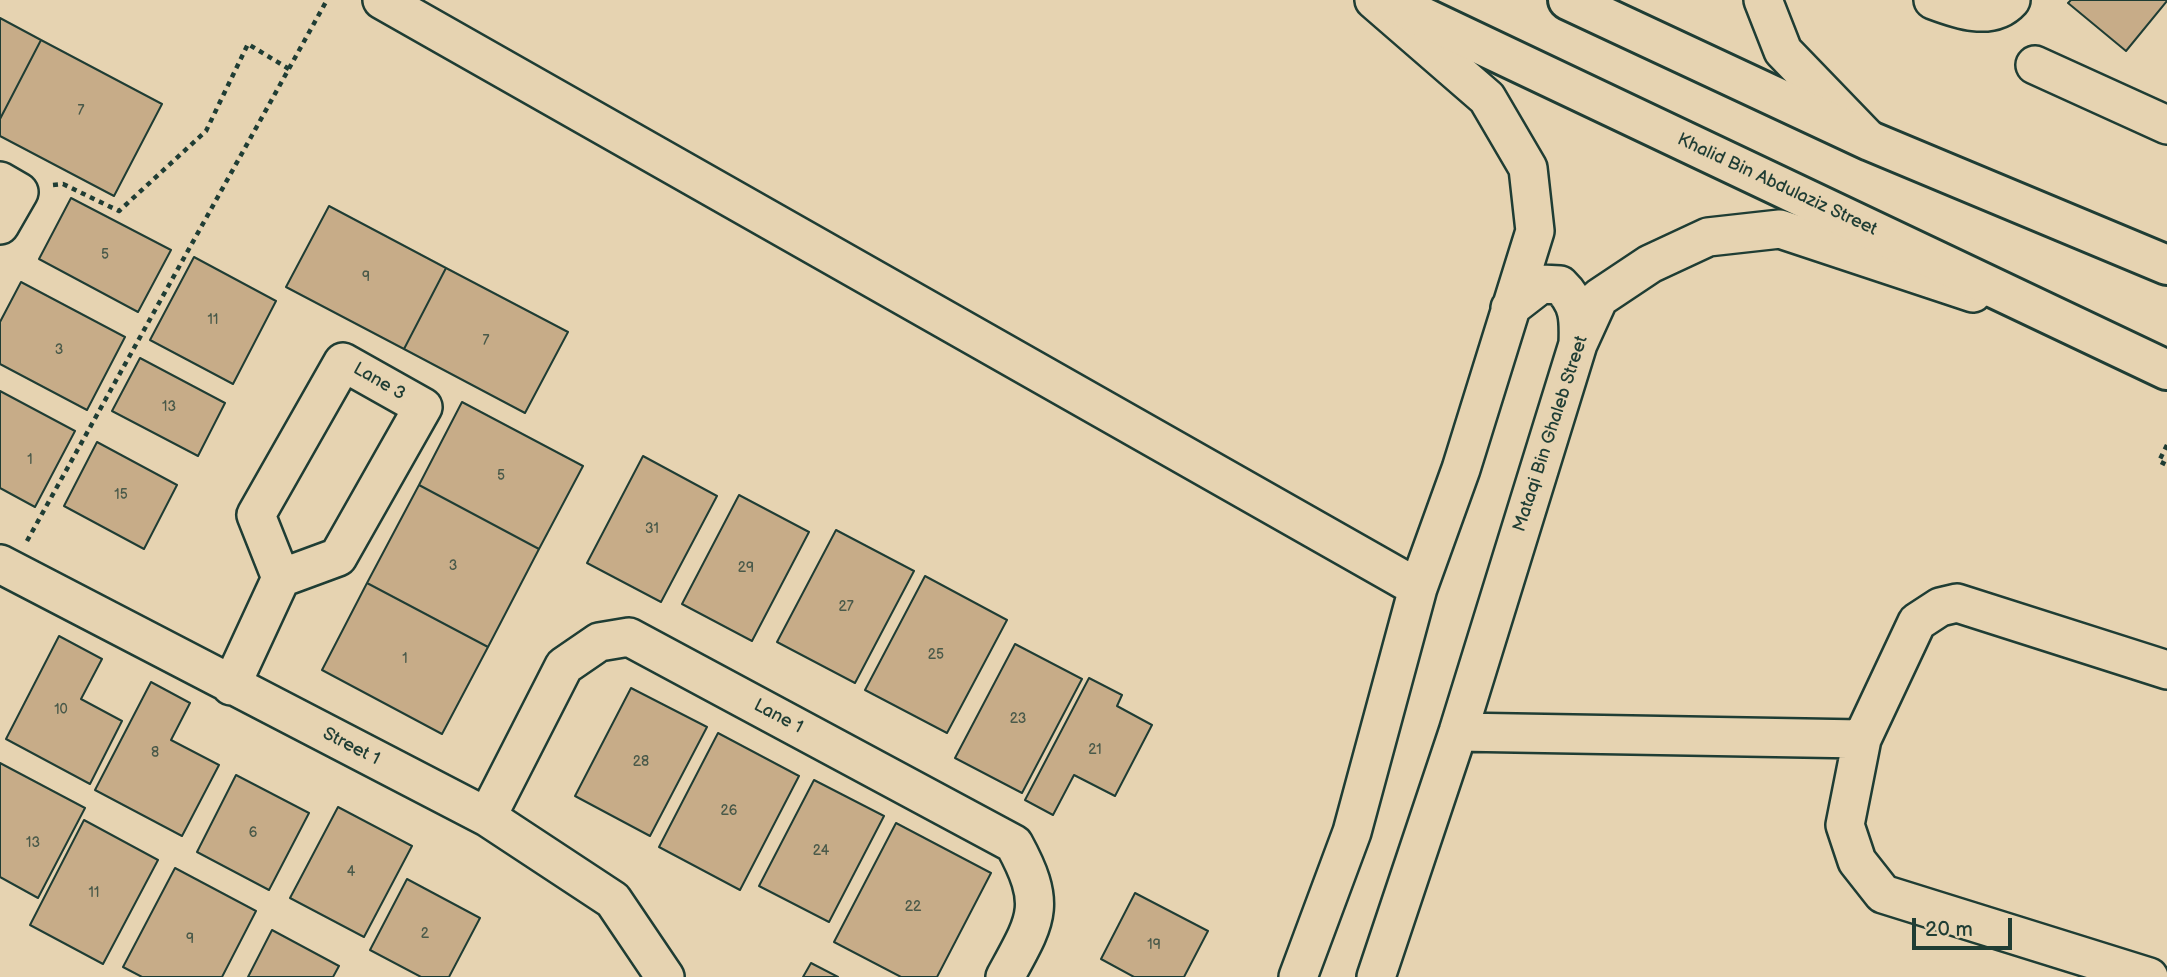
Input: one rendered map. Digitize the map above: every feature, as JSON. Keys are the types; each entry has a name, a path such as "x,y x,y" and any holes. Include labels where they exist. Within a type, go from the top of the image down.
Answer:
{"main road":[{"name":"Khalid Bin Abdulaziz Street","path":"1387,0 2167,370"},
{"path":"1568,0 1870,141 2167,265"}],"street":[{"path":"382,0 1418,588"},
{"path":"1298,977 1352,832 1418,588 1461,469 1535,231 1528,168 1487,98 1374,0"},
{"path":"1763,0 1783,51 1870,141"},
{"path":"1933,0 1958,9 1989,12 2011,0"},
{"path":"2035,65 2167,125"},
{"path":"0,225 10,186"},
{"name":"Mataqi Bin Ghaleb Street","path":"1376,977 1458,732 1578,344 1599,298 1650,264 1708,237 1780,229 2078,327"},
{"path":"1510,308 1541,284 1560,285 1572,296 1579,314 1578,344"},
{"name":"Lane 3","path":"343,362 423,407 338,557 281,578 256,515 343,362"},
{"name":"Street 1","path":"6,567 486,817 613,900 664,977"},
{"path":"231,686 281,578"},
{"path":"2149,977 1883,894 1857,861 1845,825 1862,739 1917,622 1940,607 1957,603 2167,670"},
{"name":"Lane 1","path":"486,817 564,666 599,642 629,637 1014,845 1031,876 1035,921 1005,977"},
{"path":"1458,732 1862,739"}],"path":[{"path":"6,567 327,0"},
{"path":"10,186 63,184 119,211 205,131 248,44 289,69"},
{"path":"2167,445 2159,461 2167,465"}],"building":[{"path":"2071,0 2167,1 2126,51 2068,3"},
{"path":"0,18 41,40 0,119"},
{"path":"41,40 162,104 114,196 0,136 0,119"},
{"path":"71,198 171,250 138,312 39,259"},
{"path":"329,206 446,268 404,349 286,287"},
{"path":"194,257 276,301 233,384 150,340"},
{"path":"446,268 568,332 525,413 404,349"},
{"path":"21,282 125,337 87,410 0,364 0,322"},
{"path":"140,358 225,403 198,456 112,411"},
{"path":"0,391 75,431 35,507 0,488"},
{"path":"462,402 583,466 539,549 419,485"},
{"path":"97,442 177,485 144,549 64,506"},
{"path":"643,456 717,496 661,602 587,563"},
{"path":"419,485 539,549 488,647 367,583"},
{"path":"739,495 809,532 752,641 682,604"},
{"path":"836,530 914,571 855,683 777,642"},
{"path":"925,576 1007,620 947,733 865,690"},
{"path":"367,583 488,647 442,734 322,670"},
{"path":"59,636 102,659 81,699 122,721 90,784 6,739"},
{"path":"1015,644 1082,679 1022,793 955,758"},
{"path":"1089,678 1122,695 1117,706 1152,725 1115,796 1074,775 1053,815 1025,800"},
{"path":"151,682 190,703 171,740 219,765 182,836 95,790"},
{"path":"631,688 707,727 650,836 575,796"},
{"path":"718,733 799,776 740,890 659,847"},
{"path":"0,763 85,808 38,898 0,877"},
{"path":"236,775 309,813 269,890 197,852"},
{"path":"814,780 884,816 829,922 759,886"},
{"path":"338,807 412,846 364,937 290,898"},
{"path":"84,820 158,860 103,964 30,925"},
{"path":"896,823 991,873 937,977 901,977 834,942"},
{"path":"175,868 256,911 222,977 142,977 123,967"},
{"path":"407,879 480,918 449,977 421,977 370,950"},
{"path":"1135,893 1208,931 1184,977 1134,977 1101,959"},
{"path":"272,930 339,966 333,977 248,977"},
{"path":"811,963 838,977 803,977"}]}
